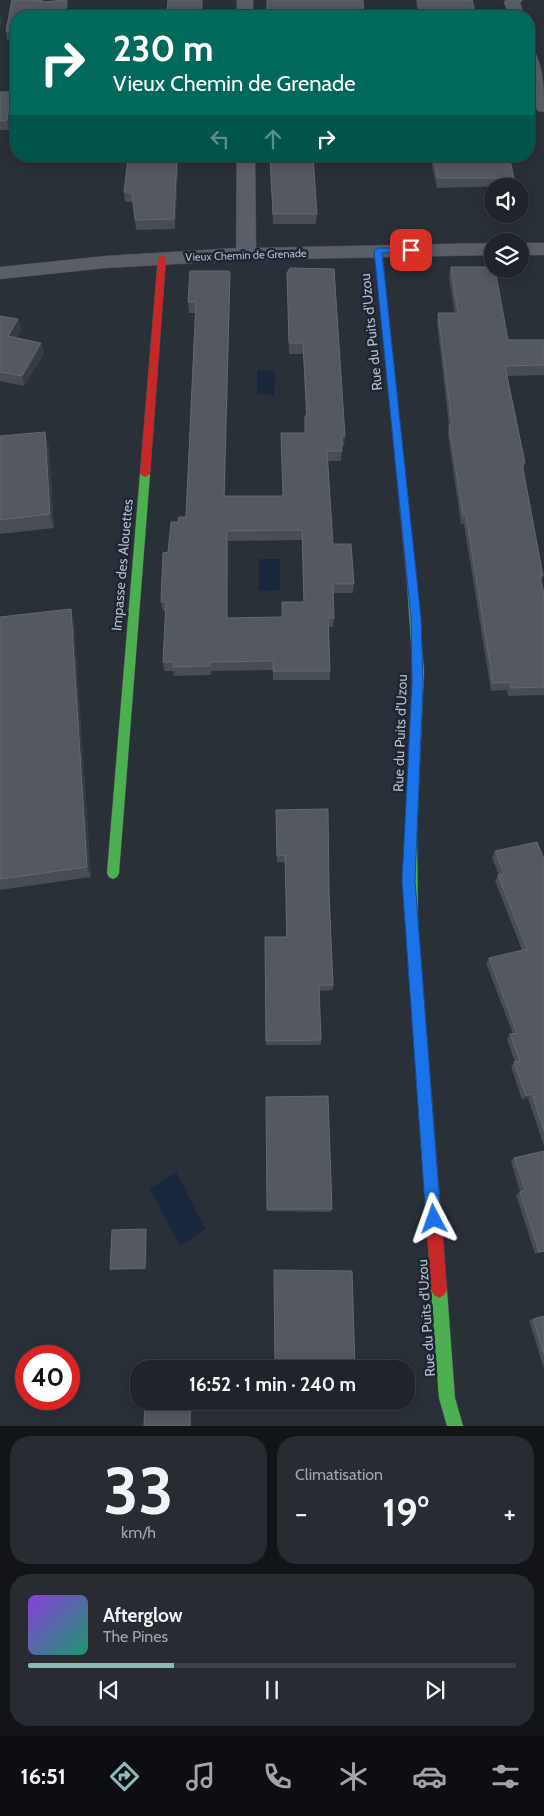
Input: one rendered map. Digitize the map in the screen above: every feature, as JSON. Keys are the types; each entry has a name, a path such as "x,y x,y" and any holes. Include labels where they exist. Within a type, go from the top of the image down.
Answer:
{"street":[{"path":"535,76 544,107"},
{"path":"246,162 246,254"},
{"name":"Vieux Chemin de Grenade","path":"0,273 162,258 246,254 484,249"},
{"path":"529,249 544,249"},
{"name":"Rue du Puits d'Uzou","path":"378,251 416,618 418,683 409,881 447,1398 454,1426"},
{"name":"Impasse des Alouettes","path":"113,873 162,258"}],"water":[{"path":"257,370 275,371 274,395 257,394"},
{"path":"259,559 280,559 280,590 259,591"},
{"path":"176,1172 205,1229 180,1246 150,1189"}],"building":[{"path":"12,0 41,0 41,2 67,0 66,10 10,10"},
{"path":"168,0 202,0 201,10 167,10"},
{"path":"267,0 363,0 364,10 267,10"},
{"path":"418,0 472,0 474,10 420,10"},
{"path":"10,10 10,31 6,31"},
{"path":"0,92 10,92 7,120 0,121"},
{"path":"128,162 177,162 174,219 135,220 132,192 124,192"},
{"path":"270,162 313,162 317,214 273,214"},
{"path":"434,162 510,162 514,178 438,178"},
{"path":"451,267 484,267 484,278 497,278 508,340 544,340 544,365 505,366 525,463 522,463 543,576 540,576 544,594 544,687 511,688 510,682 493,683 466,515 463,515 449,425 452,425 438,313 458,313"},
{"path":"290,268 334,269 345,436 341,435 342,451 327,451 333,544 351,544 354,584 333,584 334,618 328,618 330,671 273,671 273,661 210,662 210,666 173,667 174,662 163,662 166,602 161,602 163,553 168,552 171,522 178,522 179,517 186,517 196,302 188,302 190,271 229,271 230,273 224,496 283,496 281,433 305,433 305,416 307,415 303,343 289,343 287,273","holes":["302,530 304,602 282,602 282,617 227,618 227,531"]},
{"path":"0,316 18,319 8,336 41,343 22,376 0,372"},
{"path":"45,432 50,514 0,520 0,436"},
{"path":"71,609 87,867 0,879 0,617"},
{"path":"328,809 333,985 319,985 321,1040 266,1041 265,937 287,937 285,855 277,856 276,810"},
{"path":"537,842 544,859 544,1131 532,1094 526,1096 514,1062 520,1061 510,1034 517,1033 489,958 527,949 498,875 504,874 495,851"},
{"path":"328,1096 332,1209 267,1209 266,1097"},
{"path":"544,1151 544,1251 539,1252 520,1192 525,1190 514,1158"},
{"path":"146,1229 145,1268 110,1269 112,1230"},
{"path":"274,1270 352,1271 355,1360 275,1360"},
{"path":"544,1316 544,1355 533,1319"},
{"path":"145,1410 190,1410 190,1426 144,1426"}],"traffic: fast":[{"path":"113,873 145,474"},
{"path":"412,582 417,633 418,672 410,862 412,921"},
{"path":"439,1290 447,1398 455,1426"}],"traffic: jam":[{"path":"378,251 412,582"},
{"path":"145,474 162,258"},
{"path":"412,921 439,1290"}],"route":[{"path":"411,250 378,251 416,618 418,683 409,881 434,1219"}]}
